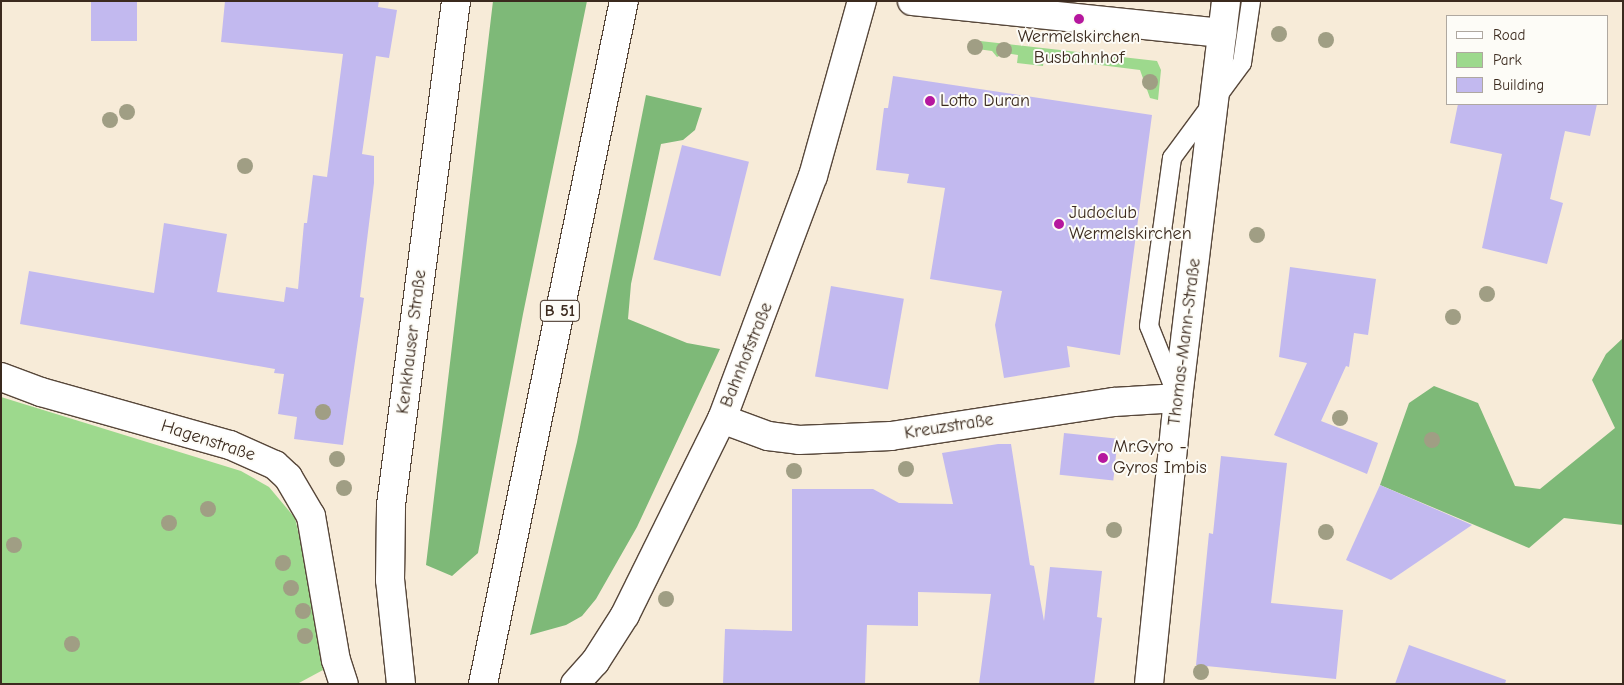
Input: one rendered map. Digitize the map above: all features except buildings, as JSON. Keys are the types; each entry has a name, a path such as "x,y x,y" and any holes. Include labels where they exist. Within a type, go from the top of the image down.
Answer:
{"street":[{"name":"Kenkhauser Straße","path":"400,684 390,580 391,505 456,1"},
{"name":"B 51","path":"483,684 624,1"},
{"name":"Bahnhofstraße","path":"575,684 595,662 625,616 722,419 813,176 862,1"},
{"path":"912,1 1222,33"},
{"name":"Thomas-Mann-Straße","path":"1149,684 1178,398 1226,1"},
{"name":"Hagenstraße","path":"1,377 254,454 288,477 311,516 336,660 344,684"},
{"name":"Kreuzstraße","path":"722,419 768,436 799,440 873,437 1114,402 1178,398"}],"lane":[{"path":"1178,398 1149,326 1172,158 1242,63 1251,1"}],"green space":[{"path":"493,1 587,1 523,314 478,553 452,576 426,565"},
{"path":"971,40 1157,61 1161,70 1158,100 1150,98 1140,70 1044,58 1043,66 1017,63 1018,55 1005,53 997,57 992,51 970,48"},
{"path":"646,95 702,108 695,130 683,140 661,144 631,284 628,319 687,343 720,349 637,527 596,599 582,616 566,625 530,635 577,442"},
{"path":"1623,338 1623,525 1564,518 1529,548 1380,485 1409,403 1434,386 1478,403 1515,486 1540,489 1615,428 1592,380 1606,354"},
{"path":"1,397 241,471 269,487 295,518 308,574 323,670 297,684 1,684"}],"place":[{"name":"Wermelskirchen Busbahnhof","path":"1079,19"},
{"name":"Lotto Duran","path":"930,101"},
{"name":"Judoclub Wermelskirchen","path":"1059,224"},
{"name":"Mr.Gyro - Gyros Imbis","path":"1103,458"}]}
